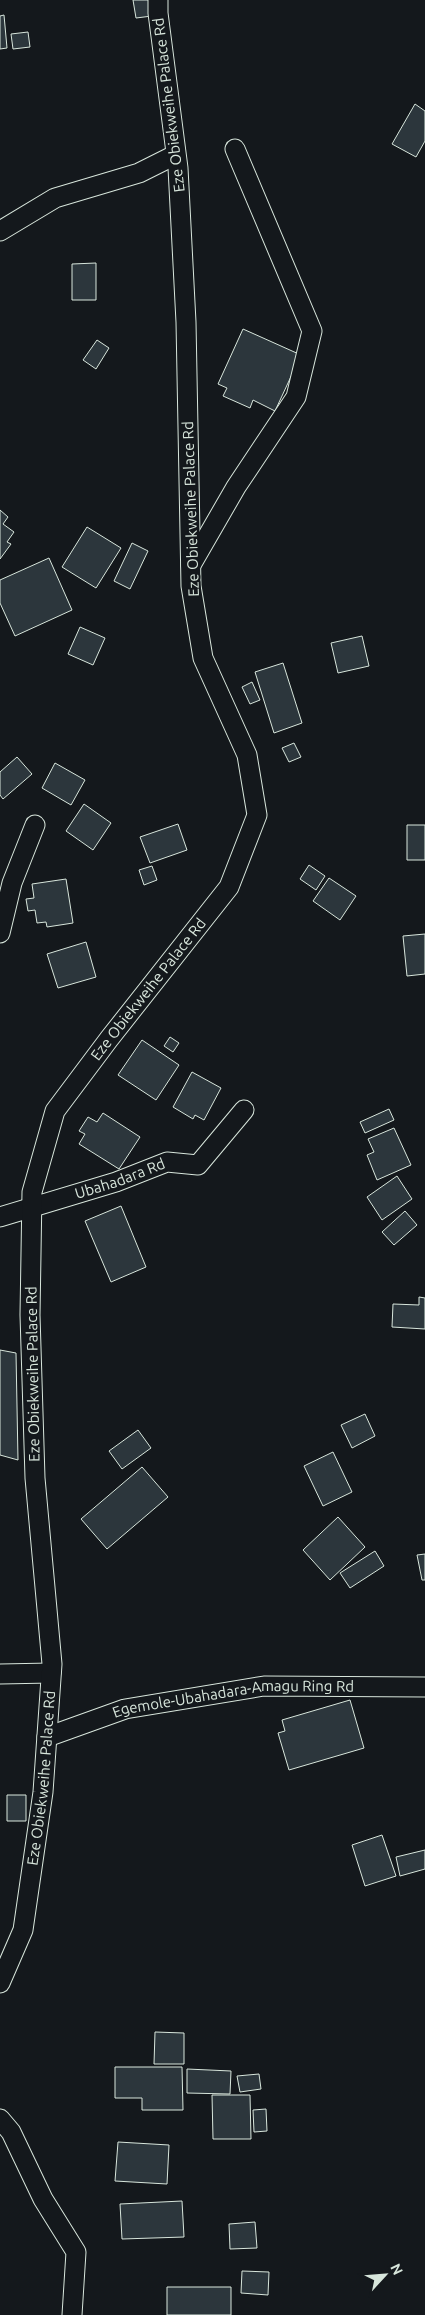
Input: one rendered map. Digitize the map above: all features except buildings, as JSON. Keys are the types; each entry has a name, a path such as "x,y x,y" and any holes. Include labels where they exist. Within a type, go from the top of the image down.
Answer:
{"street":[{"name":"Eze Obiekweihe Palace Rd","path":"0,1983 23,1930 43,1792 52,1673 35,1478 30,1315 32,1192 55,1111 109,1039 229,887 257,815 247,755 203,658 191,586 186,322 178,168 158,14 158,0"},
{"path":"190,566 236,488 296,398 312,331 235,149"},
{"path":"0,231 55,198 139,173 175,155"},
{"path":"0,933 12,883 34,825"},
{"name":"Ubahadara Rd","path":"32,1207 116,1182 167,1162 198,1165 244,1110"},
{"path":"0,1217 32,1207"},
{"path":"0,1674 52,1673"},
{"name":"Egemole-Ubahadara-Amagu Ring Rd","path":"47,1737 125,1709 264,1686 425,1687"},
{"path":"0,2119 11,2132 43,2199 76,2252 72,2315"}]}
